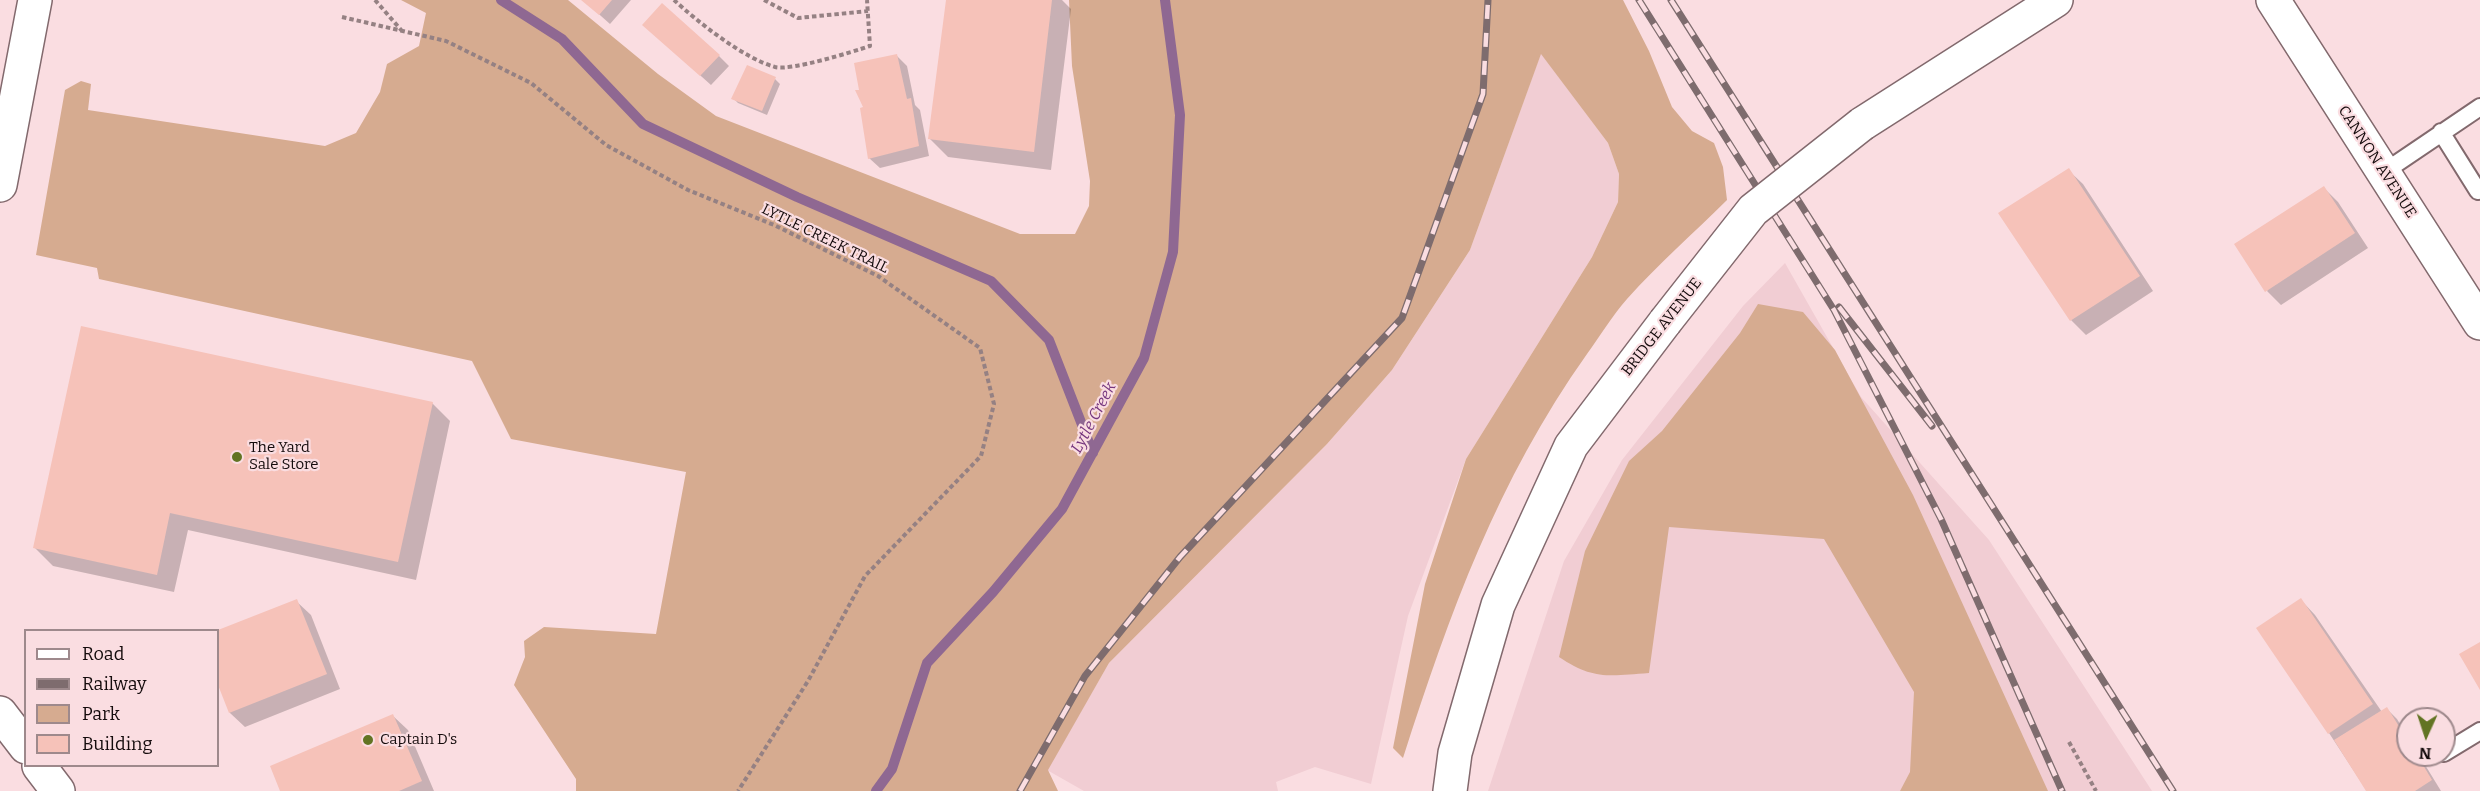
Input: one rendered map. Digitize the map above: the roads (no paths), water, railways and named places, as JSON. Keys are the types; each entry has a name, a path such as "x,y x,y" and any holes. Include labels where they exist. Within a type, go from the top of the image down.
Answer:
{"street":[{"path":"0,185 35,0"},
{"name":"BRIDGE AVENUE","path":"1450,791 1455,753 1498,605 1570,446 1754,210 1862,124 2056,0"},
{"name":"CANNON AVENUE","path":"2273,0 2480,323"},
{"path":"2,719 24,745"},
{"path":"40,767 58,791"}],"lane":[{"path":"2384,172 2480,107"},
{"path":"2441,132 2478,191 2480,189"},
{"path":"2456,746 2480,732"}],"waterway":[{"path":"501,0 562,39 643,124 797,197 991,281 1049,340 1093,453"},
{"name":"Lytle Creek","path":"876,791 892,769 927,663 993,592 1062,509 1144,358 1173,252 1180,115 1165,0"}],"railway":[{"path":"1020,791 1085,676 1180,557 1402,318 1483,94 1488,0"},
{"path":"1639,0 1834,310 1941,519 2062,791"},
{"path":"1671,0 2173,791"},
{"path":"1839,307 1932,426"}],"place":[{"name":"The Yard Sale Store","path":"237,457"},
{"name":"Captain D's","path":"368,740"}]}
